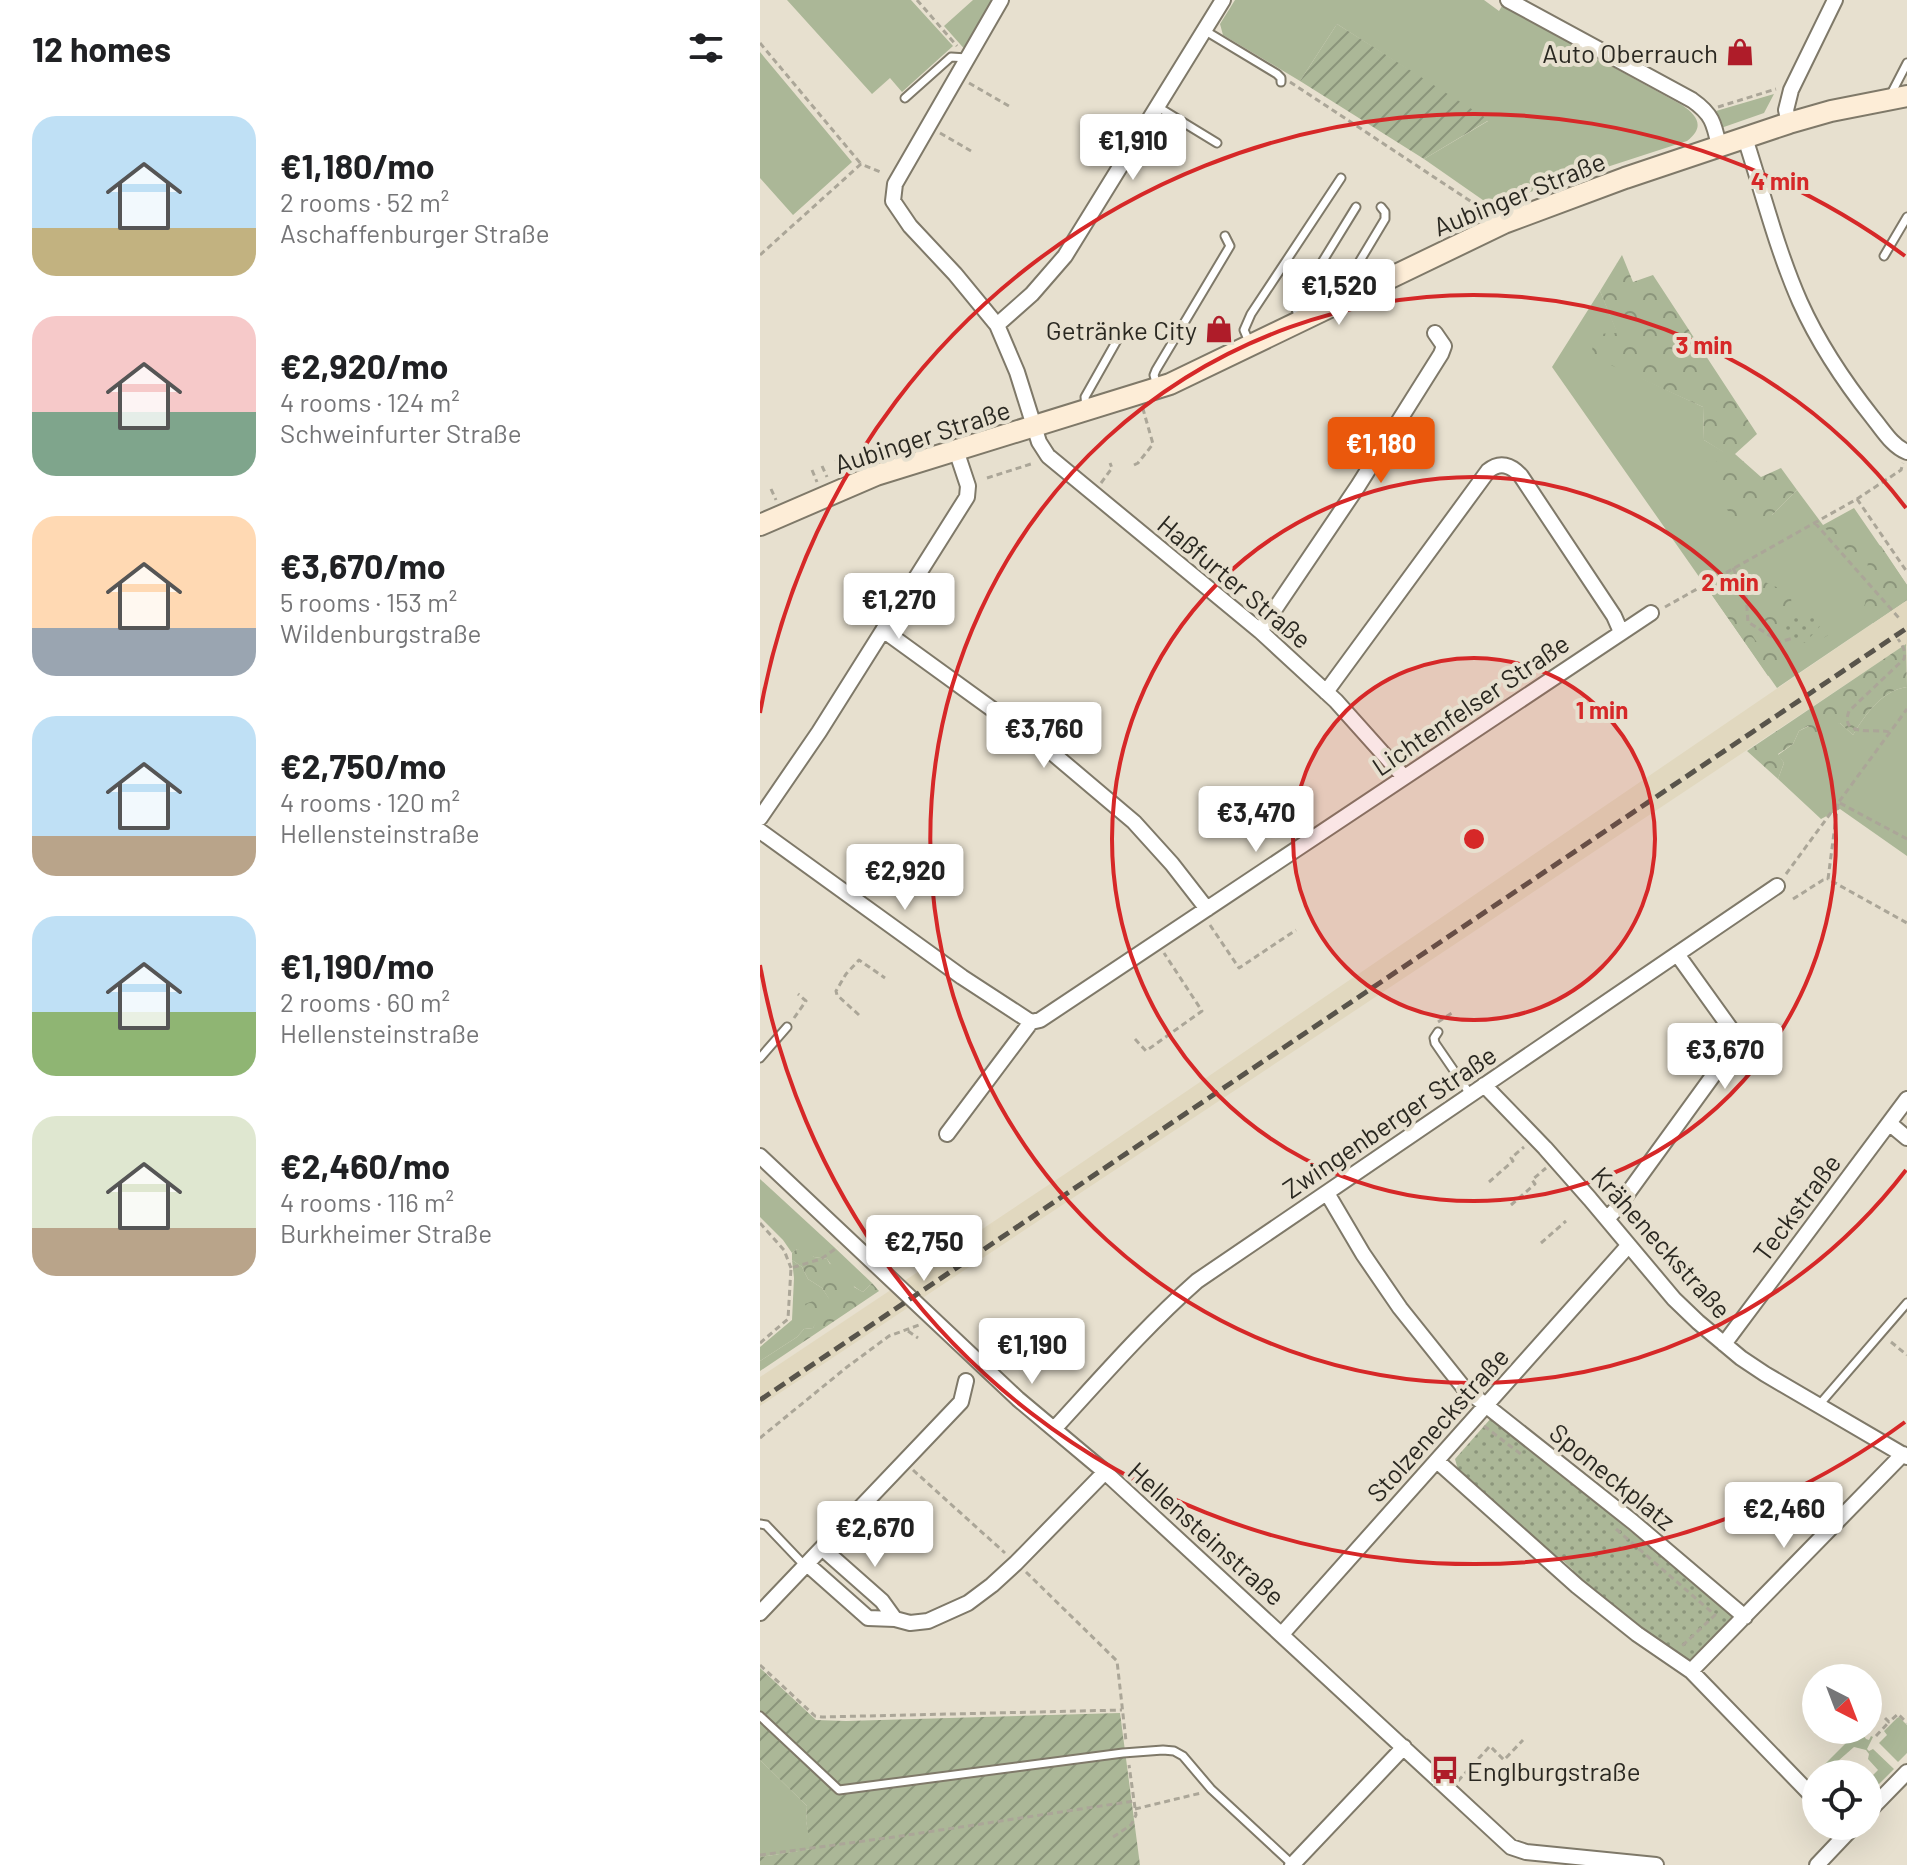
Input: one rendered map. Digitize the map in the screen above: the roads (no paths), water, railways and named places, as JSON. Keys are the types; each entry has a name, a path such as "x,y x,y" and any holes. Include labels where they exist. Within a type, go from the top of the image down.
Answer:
{"main road":[{"name":"Aubinger Straße","path":"760,525 876,475 1086,410 1155,396 1170,384 1504,223 1625,178 1789,123 1898,98"}],"street":[{"name":"Haßfurter Straße","path":"1001,0 895,184 893,201 910,226 997,325 1017,372 1039,442 1048,456 1260,631 1326,692 1404,777"},
{"path":"997,325 1032,294 1065,256 1223,0"},
{"path":"1508,0 1707,110 1714,123 1719,146"},
{"path":"1789,123 1786,110 1791,90 1835,0"},
{"path":"1745,138 1801,304 1824,347 1864,407 1898,448 1907,452"},
{"path":"1260,631 1358,486 1441,354 1444,346 1435,333"},
{"path":"760,818 819,732 967,497 968,486 956,450"},
{"path":"1326,692 1494,466 1504,464 1514,468 1521,476 1614,616 1621,632"},
{"name":"Lichtenfelser Straße","path":"947,1134 1031,1022 1040,1020 1651,613"},
{"path":"883,630 1050,751 1134,822 1172,864 1204,911"},
{"path":"760,831 962,977 1031,1022"},
{"name":"Zwingenberger Straße","path":"1055,1428 1150,1325 1197,1281 1777,886"},
{"path":"1607,1219 1728,1055 1734,1042 1733,1032 1677,954"},
{"name":"Kräheneckstraße","path":"1484,1085 1545,1148 1674,1299 1724,1344 1765,1374 1905,1456"},
{"name":"Teckstraße","path":"1724,1344 1907,1099"},
{"path":"1889,1123 1907,1138"},
{"name":"Hellensteinstraße","path":"760,1156 1018,1399 1105,1472 1511,1847 1526,1852 1656,1865"},
{"name":"Sponeckplatz","path":"1327,1193 1400,1308 1464,1388 1633,1522 1745,1617"},
{"name":"Stolzeneckstraße","path":"1282,1634 1628,1246"},
{"path":"760,1613 961,1402 966,1381"},
{"path":"1691,1671 1905,1456"},
{"path":"1437,1461 1577,1586 1637,1634 1691,1671 1802,1786"},
{"path":"806,1565 868,1618 910,1623 928,1621 968,1603 992,1585 1105,1472"},
{"path":"822,1548 882,1601 895,1619"},
{"path":"1292,1865 1404,1747"},
{"path":"1882,1798 1907,1772"},
{"path":"1817,1865 1837,1840"}],"lane":[{"path":"1204,30 1277,74 1281,82"},
{"path":"905,98 951,57 968,58"},
{"path":"1898,98 1907,63"},
{"path":"1158,107 1217,143"},
{"path":"1251,346 1244,330 1251,314 1341,178"},
{"path":"1300,321 1297,303 1356,207"},
{"path":"1352,296 1348,284 1385,219 1381,207"},
{"path":"1884,256 1907,217"},
{"path":"1155,396 1156,370 1230,246 1225,236"},
{"path":"1086,410 1088,389 1120,335"},
{"path":"760,1058 787,1027"},
{"path":"1438,1032 1435,1043 1470,1094"},
{"path":"1819,1405 1907,1303"},
{"path":"760,1524 766,1525 806,1565"},
{"path":"760,1716 839,1790 1127,1753 1174,1751 1183,1756 1211,1789 1292,1865"}],"railway":[{"path":"760,1400 1907,628"}],"place":[{"name":"Auto Oberrauch","path":"1740,52"},
{"name":"Getränke City","path":"1219,329"},
{"name":"Englburgstraße","path":"1445,1770"}]}
